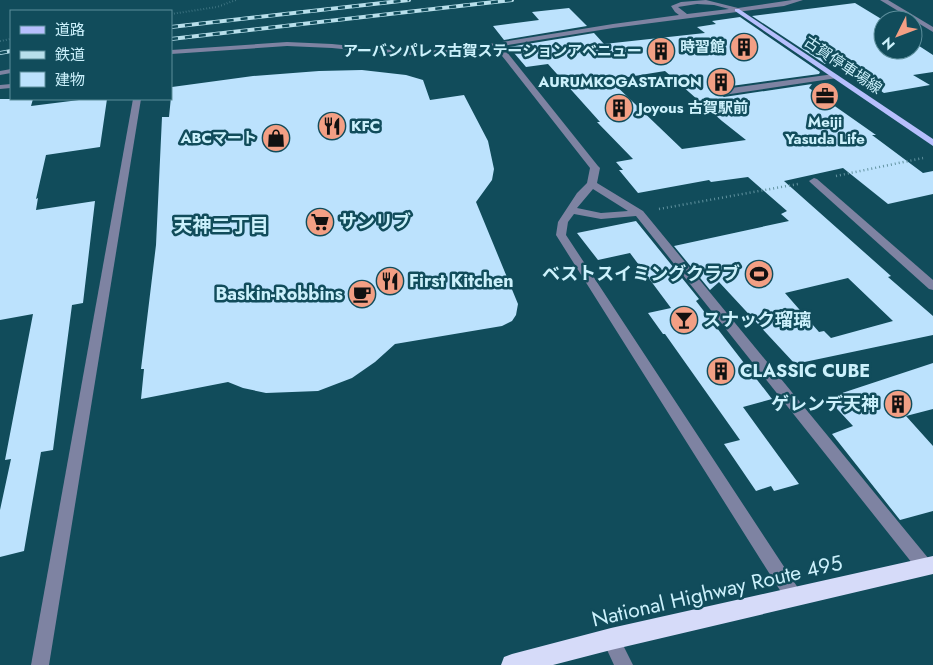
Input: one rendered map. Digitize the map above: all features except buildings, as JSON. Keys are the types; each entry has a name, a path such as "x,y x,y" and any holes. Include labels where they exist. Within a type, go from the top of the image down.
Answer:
{"highway":[{"name":"National Highway Route 495","path":"512,665 611,639 929,566"}],"main road":[{"name":"古賀停車場線","path":"737,10 933,144"}],"street":[{"path":"172,52 287,44 429,53 497,45 613,26 688,18 800,0"},
{"path":"883,0 933,30"},
{"path":"688,18 677,11 674,6 680,2 713,1 737,10"},
{"path":"497,45 596,168 592,184 581,195 563,222 561,235 794,597"},
{"path":"724,92 834,76"},
{"path":"40,665 137,100"},
{"path":"814,181 933,286"},
{"path":"592,184 639,213 929,566"},
{"path":"571,210 601,216 639,213"},
{"path":"611,639 624,665"}],"path":[{"path":"172,14 217,7 236,0"},
{"path":"639,213 814,181 924,158"}],"railway":[{"path":"172,27 409,0"},
{"path":"172,39 512,0"},
{"path":"0,53 10,51"}],"place":[{"name":"時習館","path":"744,47"},
{"name":"アーバンパレス古賀ステーションアベニュー","path":"661,51"},
{"name":"AURUMKOGASTATION","path":"721,82"},
{"name":"Meiji Yasuda Life","path":"825,96"},
{"name":"Joyous 古賀駅前","path":"619,108"},
{"name":"KFC","path":"332,126"},
{"name":"ABCマート","path":"276,138"},
{"name":"サンリブ","path":"320,222"},
{"name":"ベストスイミングクラブ","path":"759,274"},
{"name":"First Kitchen","path":"390,281"},
{"name":"Baskin-Robbins","path":"362,294"},
{"name":"スナック瑠璃","path":"684,320"},
{"name":"CLASSIC CUBE","path":"721,371"},
{"name":"ゲレンデ天神","path":"898,404"}],"district":[{"name":"天神二丁目","path":"221,225"}]}
